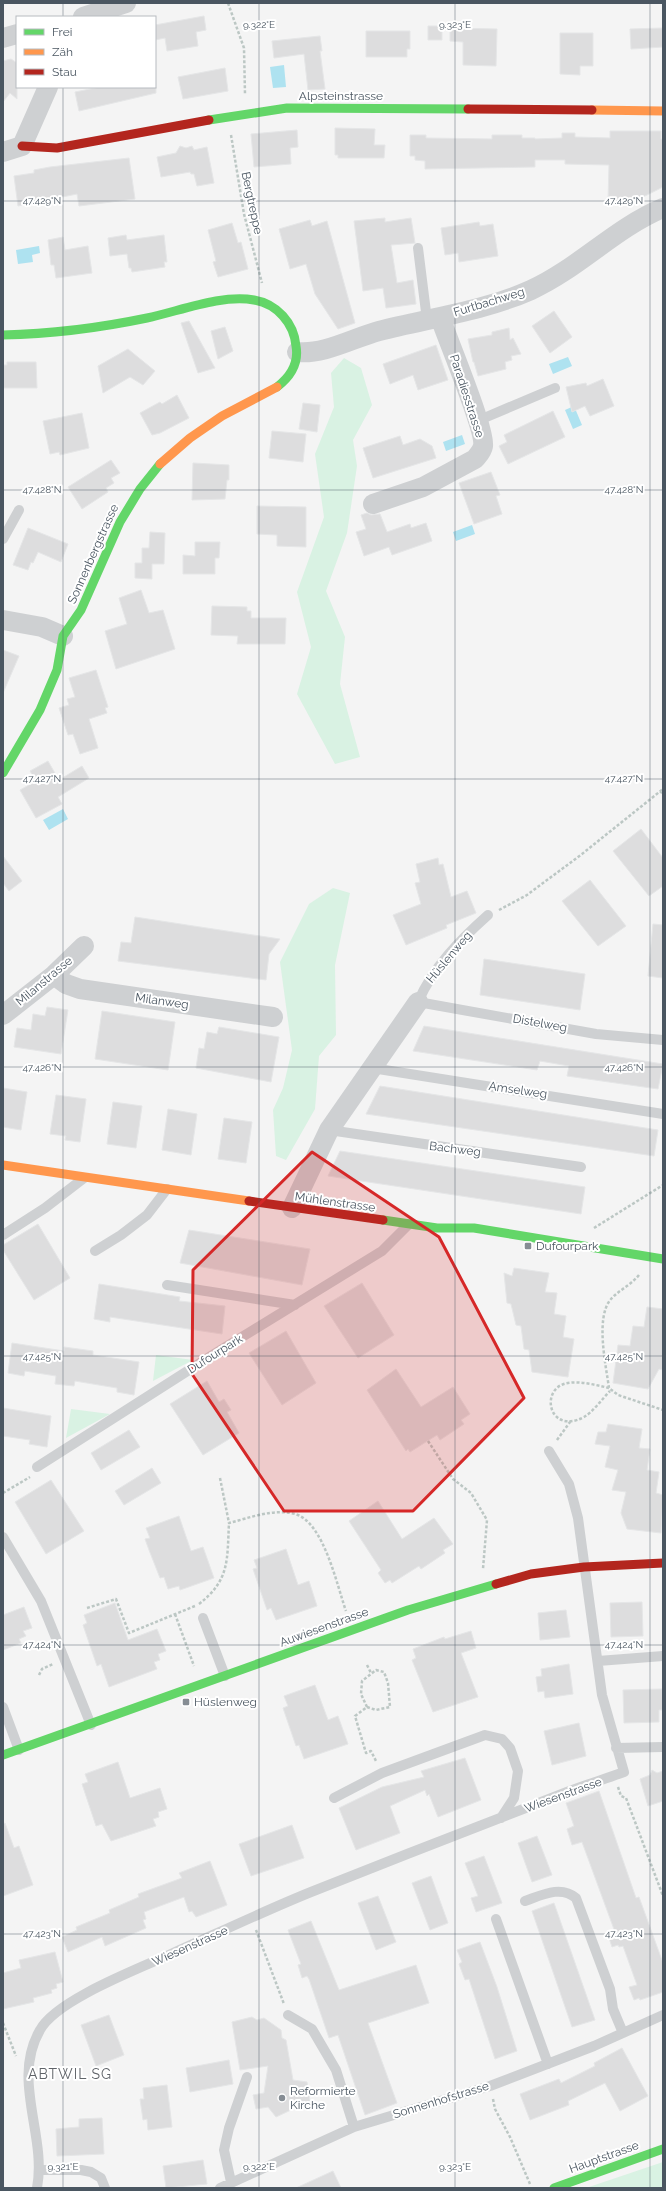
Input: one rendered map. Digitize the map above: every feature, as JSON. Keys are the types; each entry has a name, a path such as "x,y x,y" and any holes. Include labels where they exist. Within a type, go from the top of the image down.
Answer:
{"street":[{"path":"87,16 126,3"},
{"path":"3,38 16,34"},
{"path":"3,152 22,146 48,88"},
{"name":"Alpsteinstrasse","path":"22,146 57,148 245,113 287,108 324,107 663,111"},
{"name":"Furtbachweg","path":"297,352 310,353 378,332 497,303 532,289 565,270 627,227 663,208"},
{"name":"Sonnenbergstrasse","path":"3,335 32,335 114,326 233,298 252,299 268,304 283,315 294,332 297,352 295,365 289,377 271,392 234,409 166,457 125,508 113,531 80,612 63,636 57,669 42,705 14,758 3,773"},
{"name":"Paradiesstrasse","path":"373,504 423,488 474,459 480,454 483,446 477,421 433,318"},
{"path":"3,620 42,627 63,636"},
{"name":"Milanstrasse","path":"3,1016 54,976 84,946"},
{"name":"Milanweg","path":"54,976 66,984 80,989 273,1017"},
{"name":"Hüslenweg","path":"292,1208 329,1130 418,1002"},
{"name":"Mühlenstrasse","path":"3,1165 437,1228 474,1228 663,1259"},
{"name":"Auwiesenstrasse","path":"3,1755 91,1725 408,1610 531,1574 584,1567 663,1563"},
{"name":"Hauptstrasse","path":"554,2188 663,2149"}],"lane":[{"path":"418,248 433,318"},
{"path":"477,421 555,388"},
{"path":"3,539 19,510"},
{"name":"Hüslenweg","path":"418,1002 426,984 461,939 488,915"},
{"name":"Distelweg","path":"418,1002 448,1006 596,1034 663,1040"},
{"name":"Amselweg","path":"372,1068 663,1114"},
{"name":"Bachweg","path":"329,1130 580,1167"},
{"path":"3,1234 45,1208 85,1177"},
{"path":"94,1251 121,1235 147,1215 167,1189"},
{"name":"Dufourpark","path":"38,1467 211,1356 382,1251 409,1224"},
{"path":"167,1285 295,1305"},
{"path":"549,1450 569,1484 578,1518 602,1695 616,1748 663,1747"},
{"path":"3,1537 41,1601 91,1725"},
{"path":"203,1618 225,1676"},
{"path":"598,1661 663,1656"},
{"path":"3,1707 19,1750"},
{"name":"Wiesenstrasse","path":"334,1798 382,1773 485,1735 502,1739 510,1748 518,1771 514,1798 501,1818"},
{"name":"Wiesenstrasse","path":"37,2188 41,2170 38,2138 29,2103 29,2072 32,2049 38,2032 47,2018 84,1995 311,1892 569,1791 624,1772 616,1748"},
{"path":"525,1901 560,1891 569,1892 576,1898 610,1989 613,2009 623,2033"},
{"path":"496,1919 548,2064"},
{"path":"288,2015 312,2030 336,2070 354,2127"},
{"name":"Sonnenhofstrasse","path":"220,2188 354,2127 490,2086 548,2064 663,2015"},
{"path":"231,2182 224,2150 229,2128 247,2077"},
{"path":"41,2170 91,2172 101,2178 104,2188"}],"path":[{"path":"228,3 244,48 245,113"},
{"name":"Bergtreppe","path":"228,116 244,214 263,286"},
{"path":"488,915 527,895 582,854 662,790 663,794"},
{"path":"592,1230 663,1185"},
{"path":"644,1269 631,1285 610,1300 602,1329 609,1389 584,1416 570,1421 561,1420 554,1415 550,1406 552,1395 559,1386 568,1383 582,1383 609,1389 618,1395 663,1410"},
{"path":"428,1441 453,1479 471,1493 487,1520 483,1573"},
{"path":"3,1494 36,1472 38,1467"},
{"path":"87,1608 116,1599 129,1633 199,1605 218,1587 227,1560 229,1523 220,1478"},
{"path":"229,1523 270,1513 283,1512 296,1514 306,1520 316,1530 323,1545 349,1618"},
{"path":"175,1614 196,1674"},
{"path":"367,1665 371,1673"},
{"path":"376,1670 384,1672 389,1690 390,1707 376,1710 367,1707 361,1694 362,1681 376,1670"},
{"path":"367,1707 355,1716 366,1753 371,1751 382,1773"},
{"path":"613,1776 621,1796 626,1798 663,1896"},
{"path":"252,1918 288,2015"},
{"path":"3,2023 18,2061 29,2072"},
{"path":"490,2086 495,2109 510,2137 530,2184"}],"highlighted area":[{"path":"312,1152 439,1237 524,1398 413,1511 284,1511 192,1374 193,1270"}],"green space":[{"path":"344,358 361,368 372,405 353,440 357,466 347,533 326,591 345,637 340,684 360,757 335,764 297,694 311,647 297,592 324,517 315,454 334,407 331,373"},
{"path":"333,888 350,893 335,965 336,1035 319,1056 315,1109 286,1160 276,1156 273,1110 283,1088 292,1050 280,962 309,904"},
{"path":"156,1355 193,1360 153,1381"},
{"path":"71,1409 110,1414 66,1438"},
{"path":"663,2162 663,2188 586,2188"}],"water":[{"path":"284,65 286,87 273,88 270,67"},
{"path":"39,246 40,253 32,255 33,262 18,264 16,250"},
{"path":"568,357 572,366 553,374 549,364"},
{"path":"574,406 582,425 573,429 565,410"},
{"path":"462,435 465,444 446,451 443,442"},
{"path":"472,525 475,534 456,541 453,532"},
{"path":"63,809 68,819 49,830 43,820"}],"building":[{"path":"204,16 206,30 196,32 198,46 167,51 165,38 156,40 156,25"},
{"path":"428,26 442,26 442,40 428,40"},
{"path":"450,28 497,29 496,66 463,65 463,42 450,41"},
{"path":"663,28 663,47 631,49 630,29"},
{"path":"366,31 410,31 410,49 407,49 407,57 366,57"},
{"path":"560,33 593,33 593,66 580,66 580,75 560,74"},
{"path":"320,36 322,51 320,51 325,89 308,90 304,54 274,58 272,41"},
{"path":"11,59 16,62 17,99 10,93 3,102 3,61"},
{"path":"225,68 228,91 183,99 178,77"},
{"path":"95,88 156,88 156,93 79,111 75,92"},
{"path":"335,128 375,129 374,145 385,145 384,158 338,158 338,155 335,155"},
{"path":"297,130 298,147 290,148 291,164 254,167 251,134"},
{"path":"610,131 661,131 661,139 663,139 663,187 631,203 608,202 609,165 565,164 565,160 535,160 535,167 425,169 425,161 415,160 415,156 410,156 410,135 426,135 426,138 492,139 492,135 522,135 522,138 535,139 562,138 562,133 575,133 575,137 610,138"},
{"path":"180,146 186,148 192,146 194,150 207,147 214,183 197,186 194,174 191,174 190,172 161,177 157,157 176,153"},
{"path":"129,158 135,199 79,206 77,194 18,206 14,176 34,173 34,170 50,167"},
{"path":"385,218 385,222 411,218 415,243 391,245 397,283 413,280 416,304 386,308 383,288 363,291 354,221"},
{"path":"310,220 312,226 327,221 355,323 338,329 315,294 306,264 290,269 279,229"},
{"path":"479,222 480,226 493,224 498,256 459,262 458,253 445,255 441,228"},
{"path":"232,223 238,243 241,242 248,269 218,277 213,262 216,261 208,230"},
{"path":"126,235 127,240 164,235 167,262 164,262 165,267 132,272 131,268 129,268 127,254 110,256 108,238"},
{"path":"63,237 65,250 88,246 92,273 56,278 54,265 51,265 48,240"},
{"path":"554,311 572,337 550,353 532,326"},
{"path":"189,321 215,368 198,373 181,323"},
{"path":"225,327 233,351 218,359 211,331"},
{"path":"509,328 510,340 513,338 521,354 511,356 512,360 505,362 506,369 478,376 468,339 492,335 492,332"},
{"path":"436,345 448,380 418,390 413,375 390,384 383,364"},
{"path":"128,349 155,371 143,385 130,377 103,393 98,366"},
{"path":"7,362 36,362 37,388 3,388 3,365 7,365"},
{"path":"603,379 614,406 590,416 585,406 572,412 566,387 586,383 587,386"},
{"path":"177,395 189,418 160,433 152,435 140,413 160,402 162,404"},
{"path":"303,403 320,405 317,432 299,429"},
{"path":"553,411 565,437 508,464 499,446 507,442 504,435"},
{"path":"82,413 89,448 60,455 59,452 50,454 43,421"},
{"path":"272,431 306,434 303,462 269,458"},
{"path":"400,436 403,445 420,439 432,446 436,458 373,478 363,448"},
{"path":"111,460 120,473 111,478 114,483 106,488 108,492 82,509 68,487"},
{"path":"193,463 229,465 229,480 227,480 225,499 192,500"},
{"path":"491,472 500,495 496,496 502,514 474,524 459,483"},
{"path":"257,506 306,507 306,547 277,546 277,535 257,534"},
{"path":"367,513 371,515 380,514 387,532 410,524 411,528 426,523 432,541 392,555 389,547 364,556 356,532 366,529 361,515"},
{"path":"28,528 68,544 61,562 38,552 33,563 31,562 28,570 13,565"},
{"path":"150,532 165,533 164,564 152,564 152,579 135,578 135,563 142,563 142,548 149,548"},
{"path":"195,542 220,542 219,558 215,558 215,574 183,574 183,555 195,556"},
{"path":"141,590 149,613 163,610 175,649 116,669 105,631 127,624 119,598"},
{"path":"212,606 247,607 247,611 251,611 251,618 286,618 285,644 237,644 238,636 211,635"},
{"path":"3,650 19,656 3,693"},
{"path":"96,670 108,707 105,708 107,713 89,719 98,748 80,754 73,734 68,735 59,708 69,705 67,699 75,697 69,678"},
{"path":"48,761 59,780 82,766 89,778 58,797 62,804 36,818 20,790 36,781 30,771"},
{"path":"641,829 663,858 663,886 649,896 613,851"},
{"path":"3,856 22,881 9,891 3,883"},
{"path":"438,858 439,865 443,864 451,897 467,891 476,913 446,925 447,928 406,945 393,915 421,904 415,883 420,882 416,864"},
{"path":"590,880 626,926 598,946 562,901"},
{"path":"135,917 280,939 269,954 266,980 118,961 121,942 131,943"},
{"path":"653,924 663,925 663,978 648,976"},
{"path":"484,959 585,974 580,1010 480,995"},
{"path":"47,1007 68,1010 61,1054 14,1047 17,1028 31,1030 33,1014 45,1016"},
{"path":"102,1011 175,1022 168,1070 95,1059"},
{"path":"424,1026 663,1064 658,1089 567,1076 569,1066 540,1061 537,1070 413,1051"},
{"path":"219,1027 279,1037 271,1082 196,1068 199,1048 204,1049 207,1032 217,1034"},
{"path":"380,1086 658,1130 654,1156 366,1114"},
{"path":"3,1088 27,1092 21,1130 3,1127"},
{"path":"56,1095 86,1099 80,1142 65,1140 66,1136 50,1134"},
{"path":"113,1102 142,1106 136,1148 107,1144"},
{"path":"168,1109 197,1114 191,1155 162,1150"},
{"path":"224,1118 252,1122 246,1163 218,1159"},
{"path":"340,1151 585,1187 581,1214 328,1176"},
{"path":"38,1224 70,1278 34,1300 3,1250 3,1245"},
{"path":"189,1230 310,1249 302,1285 180,1263"},
{"path":"514,1268 549,1273 545,1292 557,1293 554,1314 566,1316 563,1337 574,1339 568,1377 532,1372 529,1350 524,1349 521,1326 516,1325 511,1304 507,1303 504,1273 512,1276"},
{"path":"362,1283 394,1335 358,1358 324,1306"},
{"path":"99,1284 180,1297 179,1301 225,1306 222,1334 110,1317 110,1322 94,1319"},
{"path":"647,1307 663,1309 663,1370 659,1369 648,1389 613,1383 618,1345 630,1346 633,1326 644,1327"},
{"path":"286,1331 316,1383 282,1405 249,1353"},
{"path":"12,1343 64,1351 64,1347 93,1351 93,1355 139,1362 134,1395 117,1392 117,1388 75,1381 74,1386 55,1384 56,1376 25,1371 24,1376 8,1373"},
{"path":"396,1369 421,1407 453,1387 470,1414 461,1420 464,1424 440,1440 437,1435 410,1452 408,1449 406,1451 367,1390"},
{"path":"207,1381 219,1402 224,1399 231,1410 227,1412 239,1433 203,1455 170,1404"},
{"path":"3,1408 51,1416 47,1447 29,1444 30,1440 3,1436"},
{"path":"608,1424 642,1429 639,1448 650,1449 647,1470 659,1472 656,1493 663,1495 661,1533 627,1529 621,1513 626,1492 612,1490 618,1470 605,1467 610,1446 595,1444 598,1432 606,1432"},
{"path":"129,1430 140,1447 101,1470 91,1453"},
{"path":"152,1468 161,1483 124,1505 115,1491"},
{"path":"51,1480 84,1531 46,1554 15,1502"},
{"path":"378,1501 402,1539 434,1518 453,1544 443,1550 445,1553 421,1569 419,1566 392,1583 390,1580 385,1583 378,1573 381,1570 349,1521"},
{"path":"179,1516 191,1551 203,1547 214,1578 180,1590 179,1586 168,1589 164,1577 160,1578 145,1539 150,1538 146,1528"},
{"path":"286,1549 298,1585 309,1581 317,1606 276,1620 271,1608 267,1610 253,1569 257,1568 254,1560"},
{"path":"642,1602 643,1636 611,1637 610,1603"},
{"path":"115,1603 128,1640 157,1629 166,1651 158,1654 160,1660 154,1662 157,1669 109,1687 101,1664 97,1666 83,1625 87,1623 84,1615"},
{"path":"24,1607 32,1628 23,1631 26,1636 19,1639 21,1643 3,1650 3,1615"},
{"path":"566,1610 570,1637 540,1640 538,1613"},
{"path":"471,1631 476,1648 461,1653 478,1697 433,1712 412,1660 416,1658 413,1649 444,1637 445,1639"},
{"path":"569,1664 573,1694 545,1698 544,1691 538,1692 536,1677 542,1676 541,1669"},
{"path":"315,1685 328,1720 338,1716 348,1744 304,1759 299,1745 296,1746 283,1708 288,1706 284,1696"},
{"path":"662,1689 663,1710 659,1710 659,1722 624,1723 623,1690"},
{"path":"579,1723 586,1756 552,1765 544,1731"},
{"path":"465,1758 481,1800 438,1817 429,1794 427,1796 425,1790 390,1806 400,1833 356,1850 339,1808 382,1787 424,1777 421,1771"},
{"path":"118,1762 130,1798 160,1788 167,1809 158,1812 159,1817 153,1819 156,1826 111,1841 102,1824 96,1826 82,1784 88,1782 85,1774"},
{"path":"652,1770 657,1773 663,1771 663,1801 648,1806 640,1779 650,1775"},
{"path":"599,1791 636,1898 639,1897 663,1963 663,1992 640,2000 639,1998 634,2000 629,1987 637,1985 623,1946 619,1947 618,1945 612,1947 608,1935 615,1932 582,1842 572,1845 567,1829 574,1826 566,1803"},
{"path":"5,1823 14,1848 19,1846 33,1885 3,1896 3,1824"},
{"path":"292,1825 304,1858 251,1876 239,1844"},
{"path":"537,1836 552,1875 532,1882 518,1843"},
{"path":"484,1856 502,1903 476,1912 471,1898 478,1896 465,1863"},
{"path":"210,1861 227,1905 196,1917 192,1911 189,1912 184,1897 144,1912 146,1919 143,1920 146,1928 105,1946 102,1937 68,1952 62,1937 77,1930 76,1927 110,1913 109,1910 139,1897 138,1894 182,1878 179,1873"},
{"path":"431,1876 448,1923 430,1930 412,1883"},
{"path":"378,1896 396,1942 376,1950 358,1903"},
{"path":"554,1903 595,2020 572,2027 532,1911"},
{"path":"311,1921 339,1990 416,1965 429,2003 368,2023 397,2103 365,2115 338,2035 329,2038 309,1979 307,1976 302,1978 298,1965 301,1964 288,1930"},
{"path":"480,1942 497,1987 517,2051 495,2059 469,1979 465,1980 459,1964 462,1962 457,1950"},
{"path":"55,1952 63,1982 56,1984 57,1988 51,1990 52,1993 33,1998 34,2002 3,2009 3,1973 21,1968 19,1960"},
{"path":"109,2015 124,2055 96,2066 81,2025"},
{"path":"252,2017 257,2020 264,2018 281,2030 282,2038 286,2040 293,2080 307,2082 310,2101 276,2117 268,2107 256,2109 253,2095 264,2093 268,2066 240,2070 232,2022"},
{"path":"622,2048 648,2096 620,2111 605,2083 568,2101 569,2105 530,2120 520,2094 559,2079 561,2083 595,2066 594,2063"},
{"path":"229,2060 233,2084 190,2092 186,2068"},
{"path":"167,2085 172,2127 148,2130 147,2119 143,2120 140,2099 144,2099 143,2088"},
{"path":"102,2118 104,2154 57,2156 56,2129 79,2127 79,2119"},
{"path":"203,2160 207,2184 166,2188 163,2166"},
{"path":"333,2171 341,2188 296,2188"}],"traffic: fast":[{"path":"209,120 287,108 468,109"},
{"path":"3,335 93,328 147,318 215,301 228,299 254,300 262,302 277,310 288,322 295,338 297,352 295,364 290,374 277,387"},
{"path":"3,773 40,710 57,670 63,636 81,610 120,522 140,489 160,464"},
{"path":"383,1220 437,1228 474,1228 663,1259"},
{"path":"3,1755 408,1610 496,1584"},
{"path":"554,2188 663,2149"}],"traffic: slow":[{"path":"592,110 663,111"},
{"path":"160,464 190,438 222,416 277,387"},
{"path":"3,1165 249,1201"}],"traffic: jam":[{"path":"468,109 592,110"},
{"path":"22,146 57,148 209,120"},
{"path":"249,1201 383,1220"},
{"path":"496,1584 531,1574 584,1567 663,1563"}],"place":[{"name":"Dufourpark","path":"528,1246"},
{"name":"Hüslenweg","path":"186,1702"},
{"name":"Reformierte Kirche","path":"282,2098"}],"district":[{"name":"ABTWIL SG","path":"70,2074"}]}
